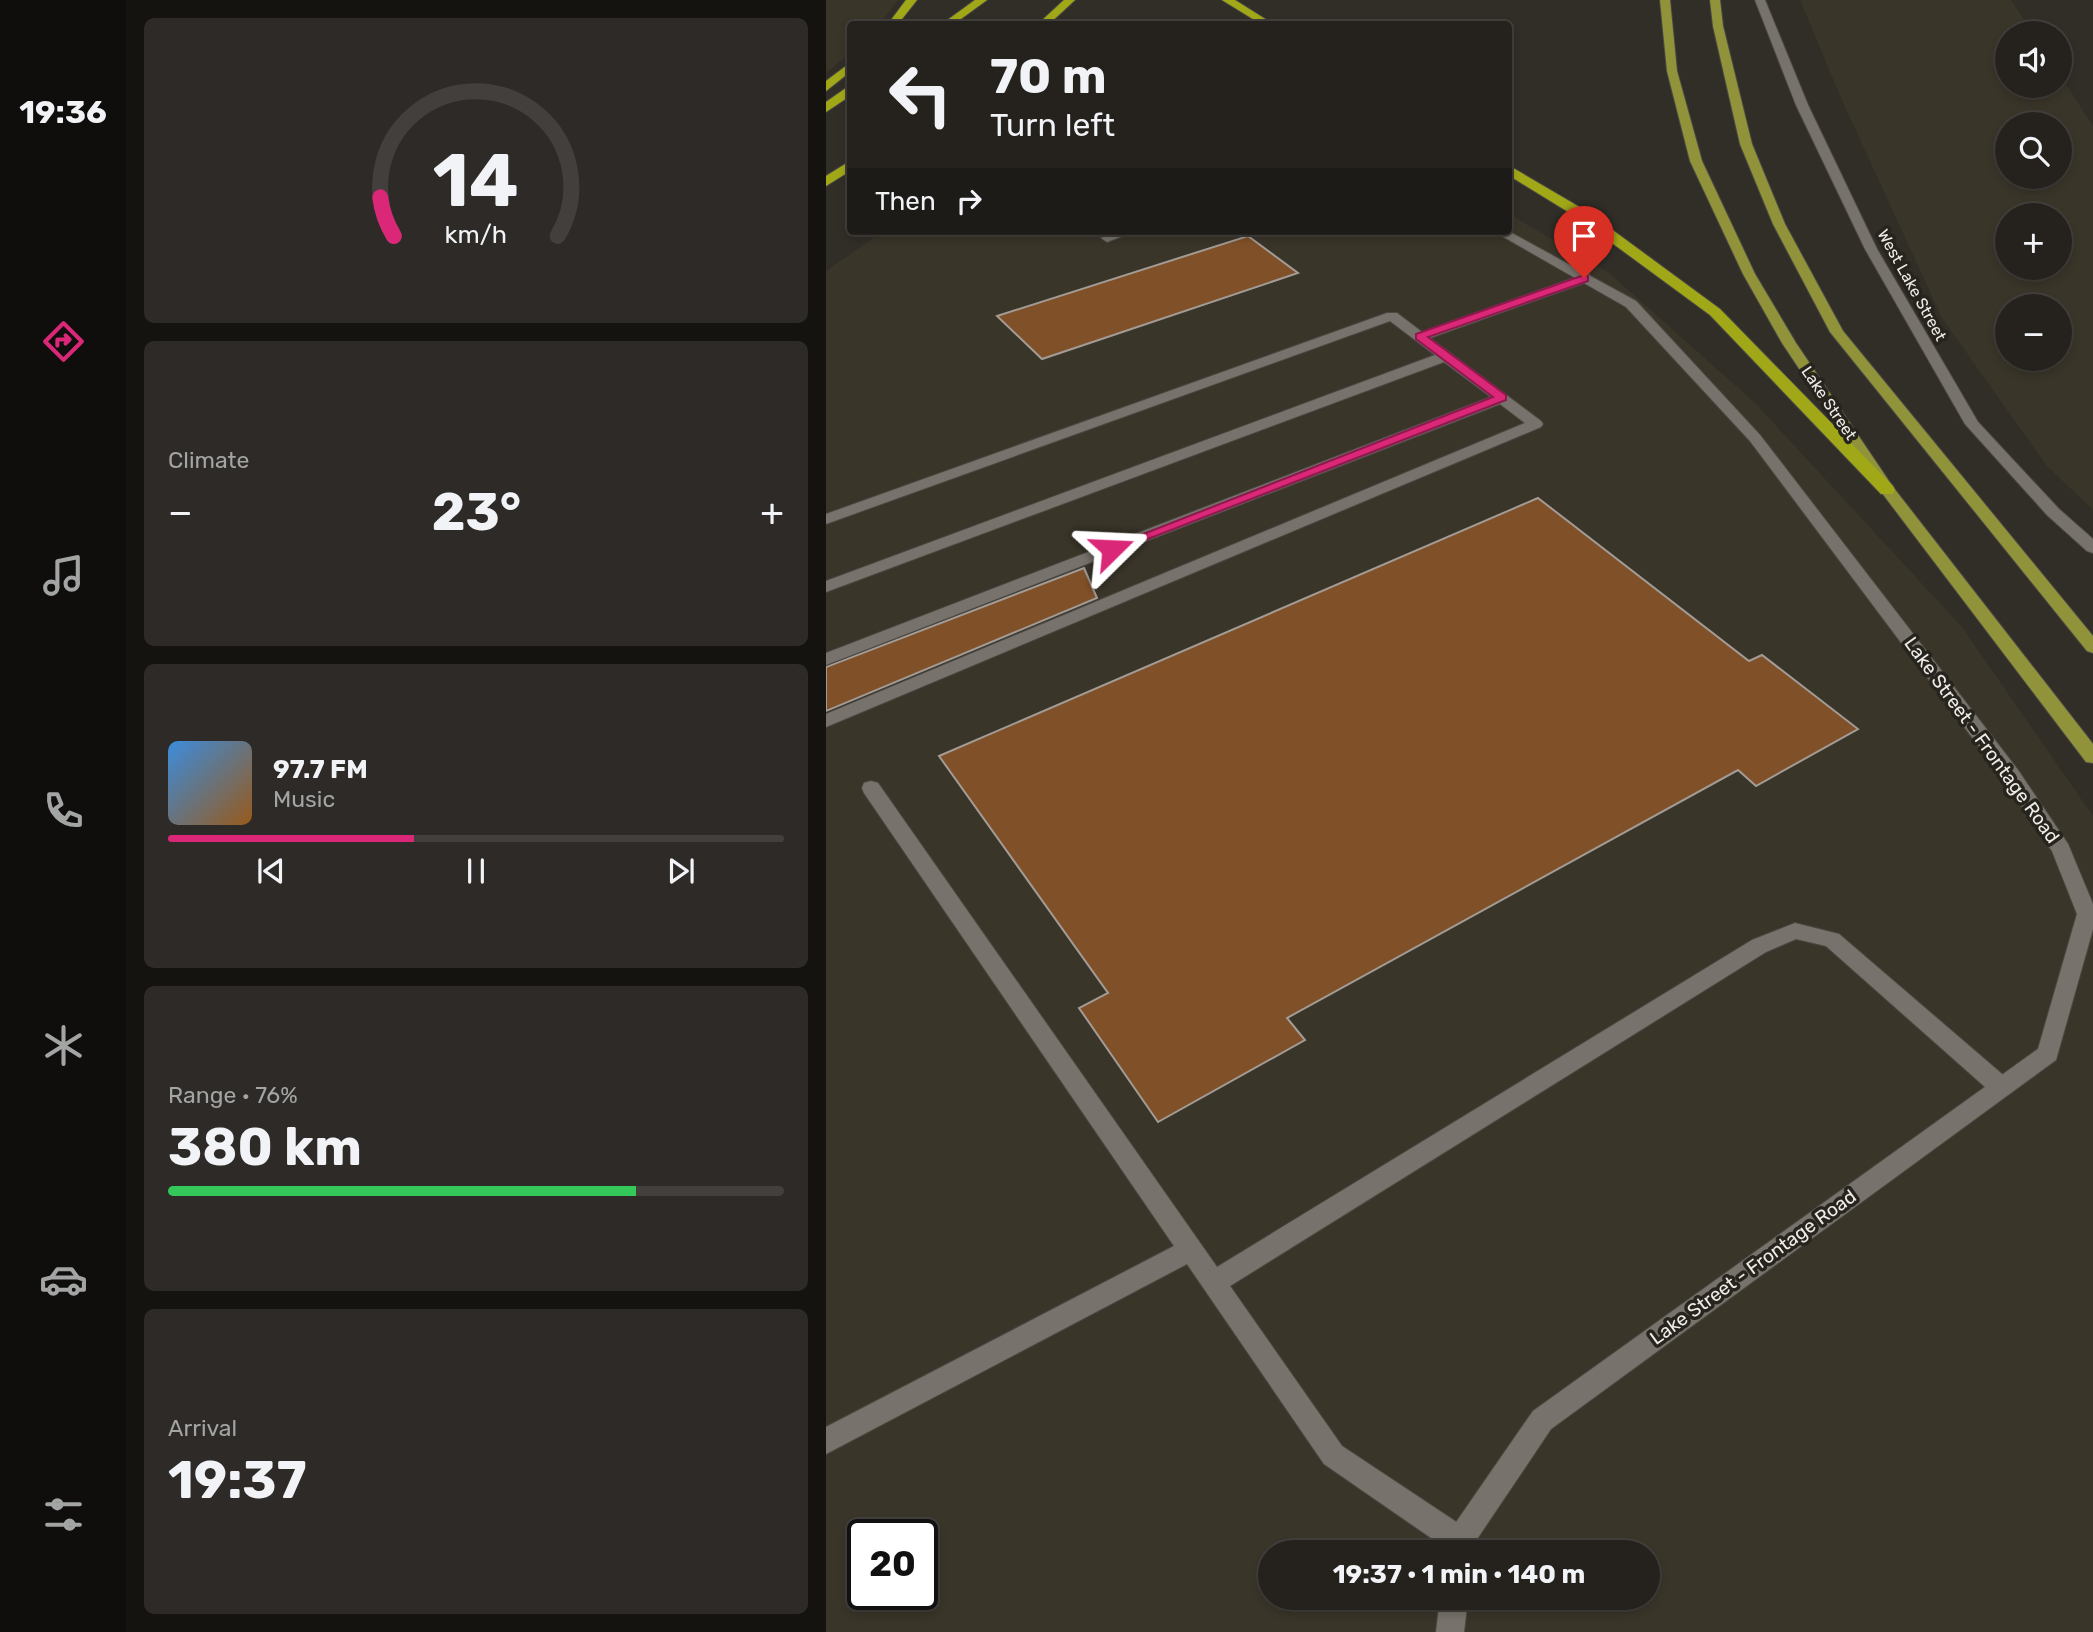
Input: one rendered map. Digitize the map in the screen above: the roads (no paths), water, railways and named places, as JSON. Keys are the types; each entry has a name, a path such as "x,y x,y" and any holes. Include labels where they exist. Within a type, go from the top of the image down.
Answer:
{"highway":[{"path":"895,21 912,0"},
{"path":"951,21 982,0"},
{"path":"1046,21 1070,0"},
{"path":"1227,0 1263,21"},
{"path":"826,87 847,69"},
{"path":"826,108 847,93"},
{"path":"826,182 847,167"},
{"path":"1512,171 1583,215 1715,312 1888,490"}],"main road":[{"name":"Lake Street","path":"1665,0 1672,71 1696,161 1749,274 1789,343 1888,490 2093,757"},
{"path":"1715,0 1718,26 1746,144 1779,225 1837,332 2093,647"}],"street":[{"name":"West Lake Street","path":"1760,0 1802,105 1871,249 1972,424 2053,512 2093,548"},
{"path":"1107,238 1117,235"},
{"name":"Lake Street - Frontage Road","path":"1464,1540 1542,1420 2048,1054 2087,914 2061,849 2011,775 1755,438 1632,304 1506,235"},
{"path":"1420,337 1584,278"},
{"path":"826,519 1392,316 1536,424 826,722"},
{"path":"826,587 1446,356"},
{"path":"826,659 1501,398"},
{"path":"871,788 1333,1455 1449,1540"},
{"path":"1213,1283 1759,946 1795,931 1832,940 2001,1087"},
{"path":"826,1441 1191,1250"},
{"path":"1450,1632 1453,1610"}]}
